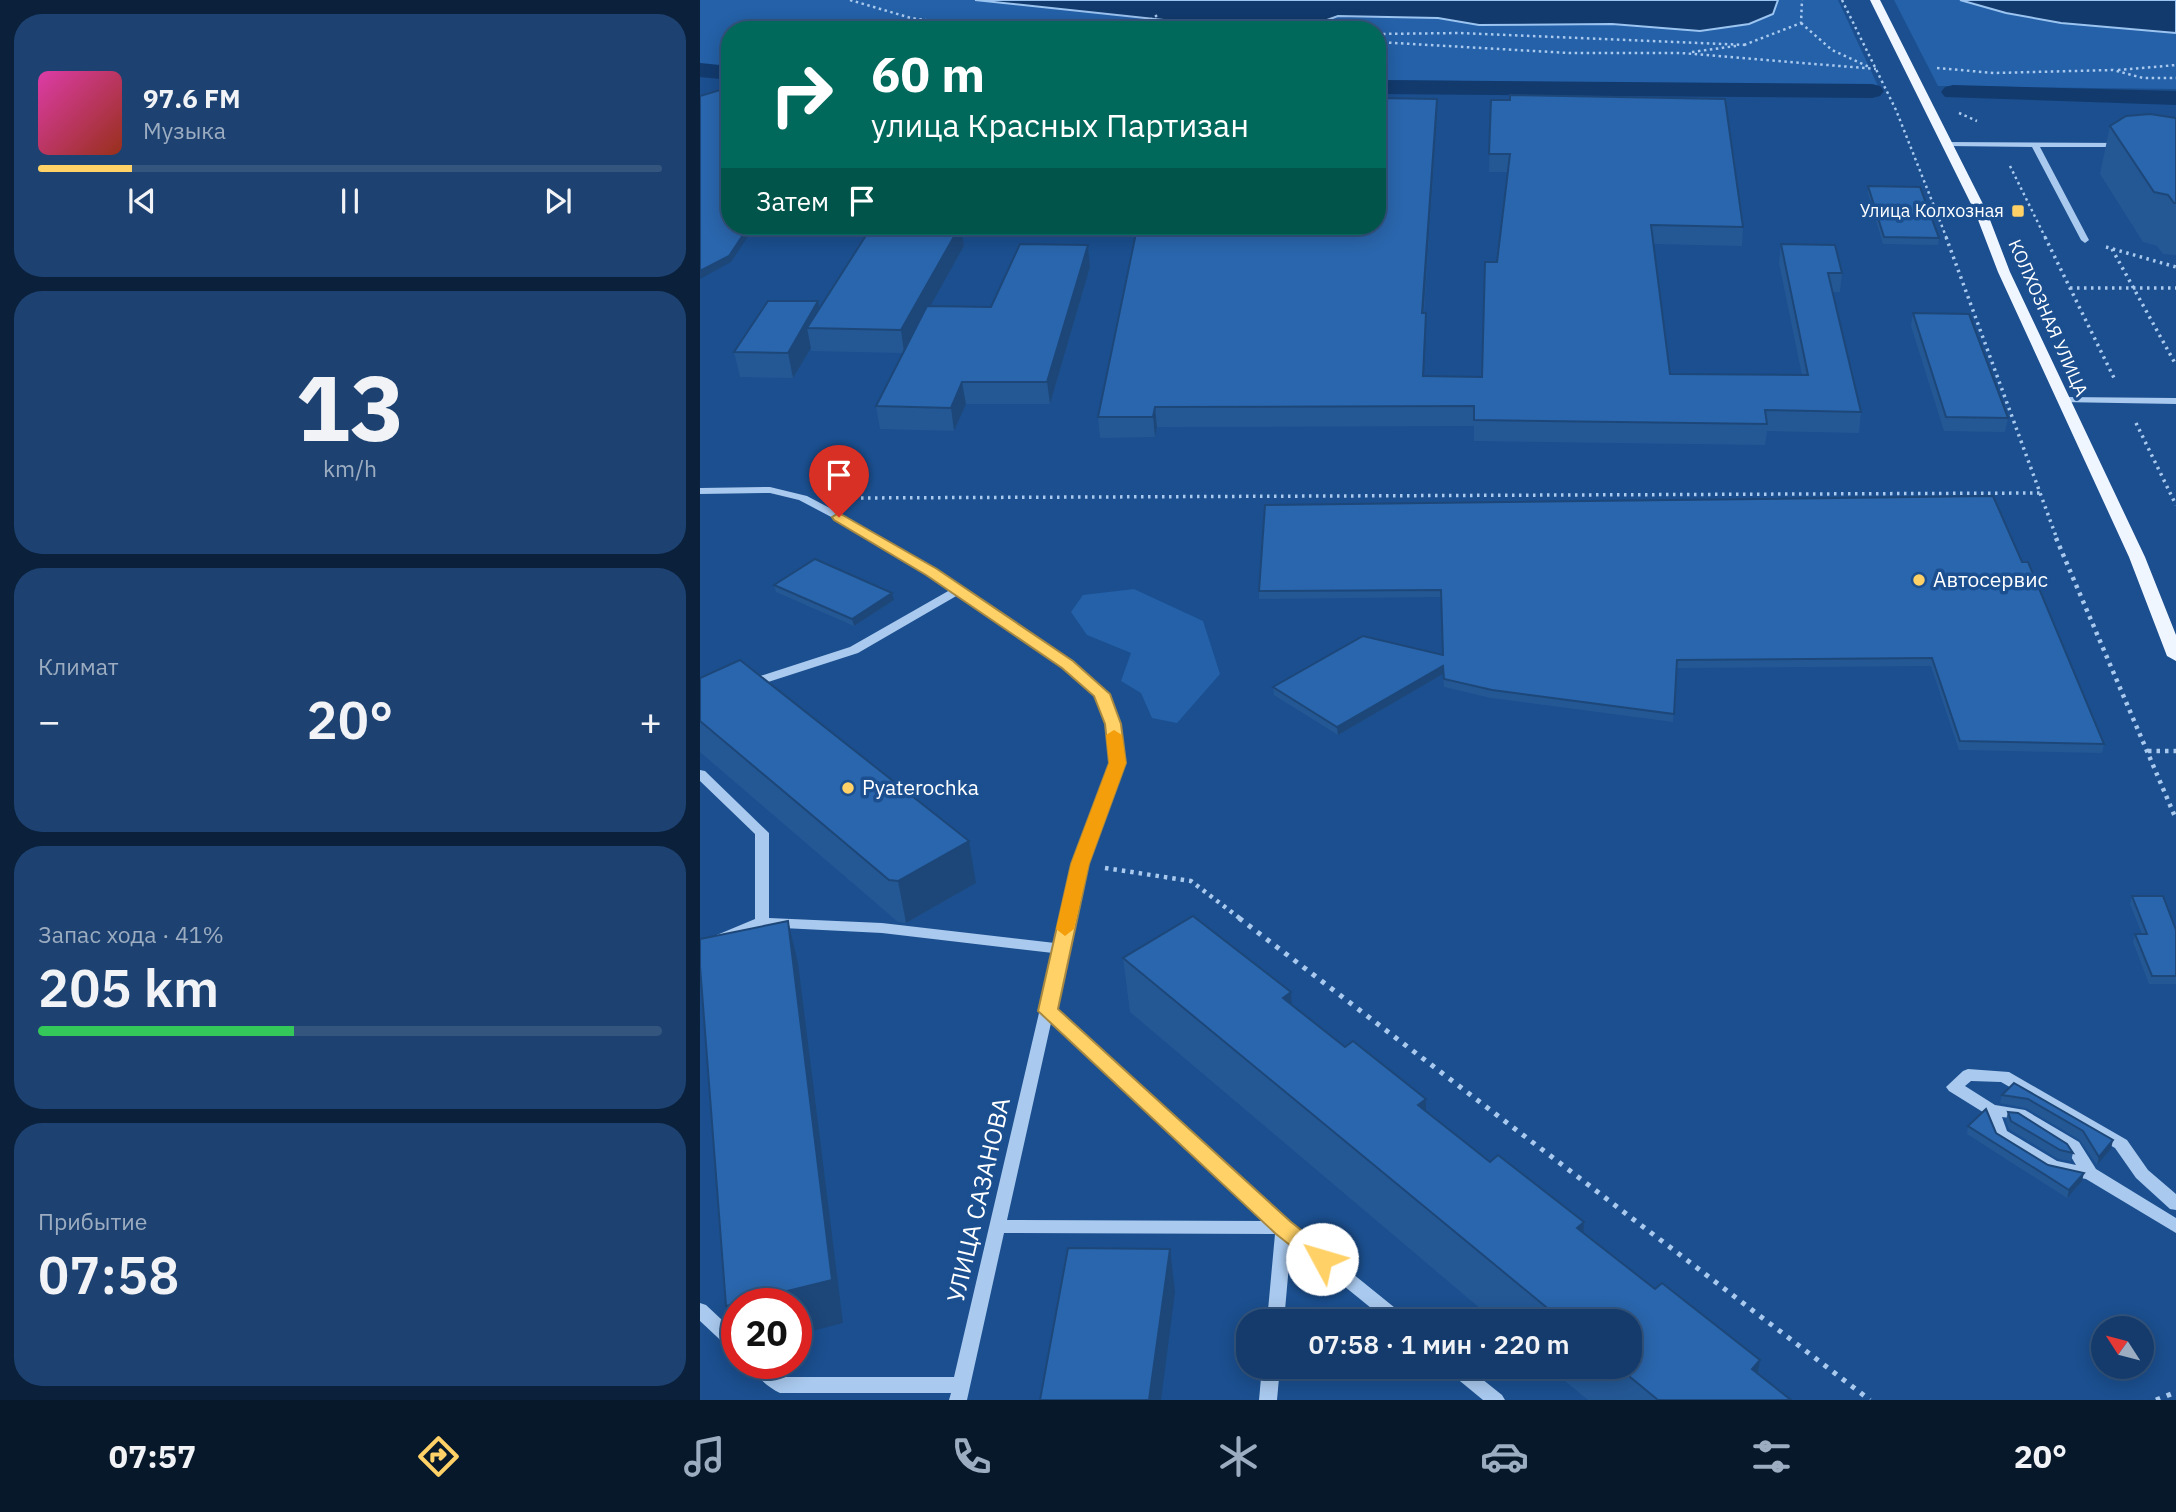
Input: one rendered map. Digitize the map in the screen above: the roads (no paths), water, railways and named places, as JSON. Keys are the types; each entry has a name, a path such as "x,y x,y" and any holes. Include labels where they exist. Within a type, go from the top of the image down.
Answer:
{"main road":[{"name":"КОЛХОЗНАЯ УЛИЦА","path":"1875,0 1948,144 2137,557 2176,656"}],"street":[{"path":"1948,144 2135,146"},
{"path":"2035,145 2085,240"},
{"name":"УЛИЦА САЗАНОВА","path":"700,491 770,490 803,498 959,590 1068,664 1102,694 1113,724 1117,763 1080,864 960,1392"},
{"path":"733,689 854,650 959,590"},
{"path":"700,774 762,833 762,922"},
{"path":"700,947 762,922 882,928 1061,949"},
{"path":"2090,1173 2073,1146 2020,1114 1992,1110 2001,1135 2053,1167 2090,1173 2176,1226"},
{"path":"998,1226 1284,1228 1276,1309"},
{"path":"700,1310 721,1330"},
{"path":"774,1379 780,1385 960,1392"}],"lane":[{"path":"2064,400 2176,401"},
{"path":"1048,1011 1284,1228 1384,1309"},
{"path":"1992,1110 1954,1087 1968,1075 2004,1076 2121,1144 2142,1174 2176,1204"},
{"path":"1268,1400 1270,1379"},
{"path":"1470,1379 1496,1400"}],"waterway":[{"path":"700,70 721,72"},
{"path":"1386,87 1872,91"},
{"path":"1953,92 2176,98"}],"place":[{"name":"Улица Колхозная","path":"2018,211"},
{"name":"Автосервис","path":"1919,580"},
{"name":"Pyaterochka","path":"848,788"}]}
